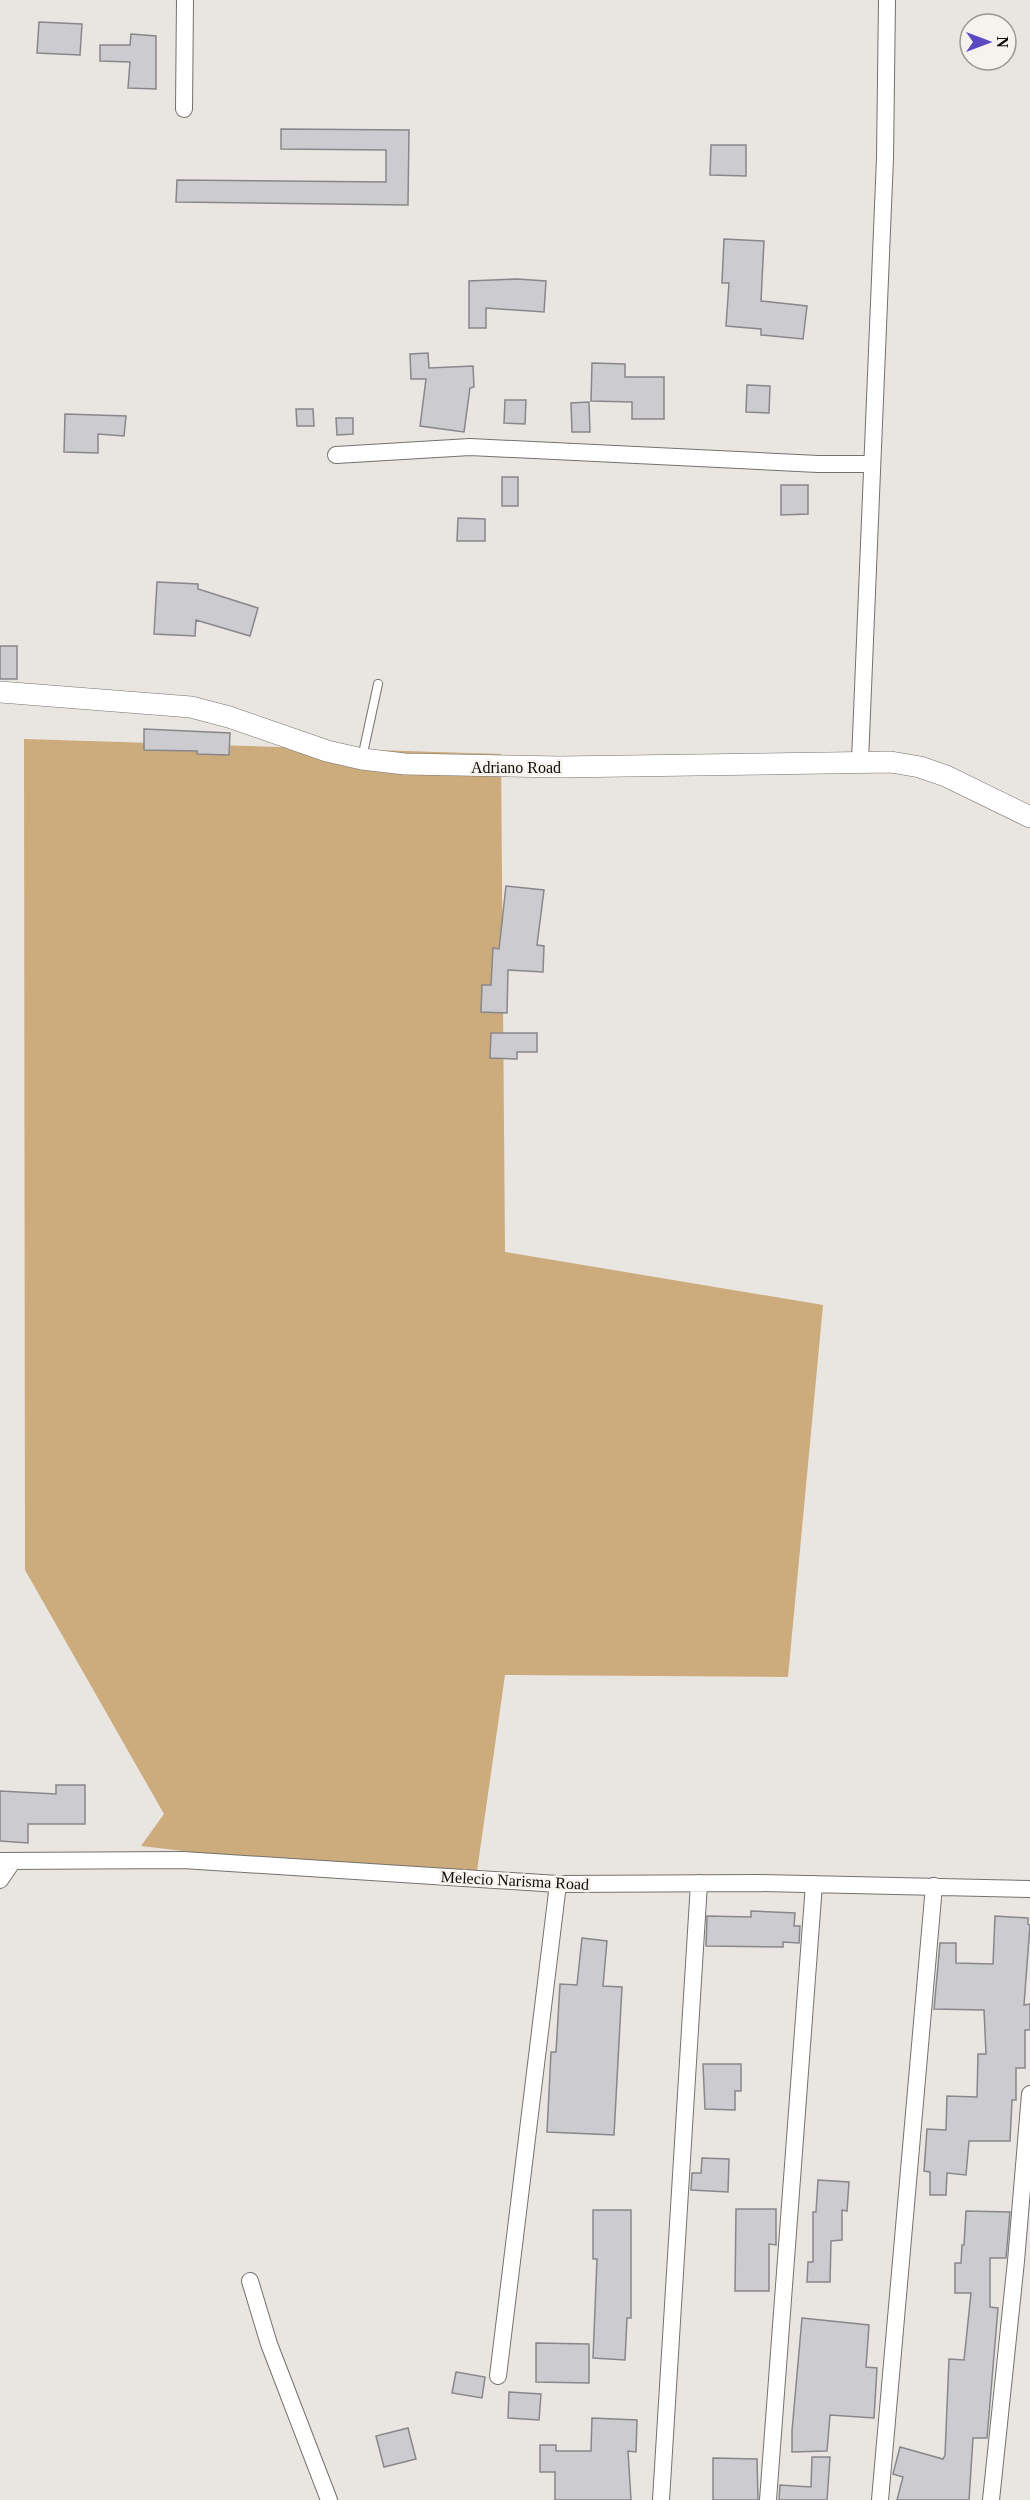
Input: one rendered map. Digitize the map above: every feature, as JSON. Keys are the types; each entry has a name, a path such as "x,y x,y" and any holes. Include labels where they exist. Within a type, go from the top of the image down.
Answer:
{"street":[{"path":"184,109 185,0"},
{"path":"860,761 885,158 888,0"},
{"path":"336,455 470,447 872,464"},
{"name":"Adriano Road","path":"0,693 191,707 229,717 327,751 362,759 472,767 860,761 921,767 972,787 1030,817"},
{"name":"Melecio Narisma Road","path":"6,1861 183,1860 558,1884 814,1884 1030,1889"},
{"path":"0,1880 6,1861"},
{"path":"661,2500 699,1883"},
{"path":"498,2376 558,1884"},
{"path":"768,2500 814,1884"},
{"path":"880,2500 934,1886"},
{"path":"991,2500 1016,2261 1030,2094"},
{"path":"250,2281 269,2344 328,2500"}],"lane":[{"path":"362,759 378,684"}],"shaded area":[{"path":"24,739 501,754 505,1252 823,1305 788,1677 505,1675 475,1885 141,1846 164,1814 25,1570"}],"building":[{"path":"39,22 82,24 80,55 37,53"},
{"path":"131,34 156,36 156,89 128,88 130,62 100,61 100,45 130,45"},
{"path":"281,129 409,130 408,205 176,202 177,180 386,182 386,150 281,149"},
{"path":"711,145 746,145 746,176 710,175"},
{"path":"724,239 764,241 761,301 807,306 803,339 761,335 761,329 726,326 729,283 722,283"},
{"path":"517,279 546,281 544,312 486,308 486,328 469,328 469,281"},
{"path":"428,353 429,368 473,366 474,387 470,388 464,432 420,426 426,379 411,379 410,354"},
{"path":"592,363 625,364 625,377 664,377 664,419 632,419 632,402 591,401"},
{"path":"747,385 770,386 769,413 746,412"},
{"path":"505,400 526,400 525,424 504,423"},
{"path":"589,402 590,432 572,432 571,403"},
{"path":"296,409 313,409 314,426 297,426"},
{"path":"65,414 126,416 124,436 98,434 98,453 64,452"},
{"path":"336,418 353,418 353,434 337,435"},
{"path":"502,477 518,477 518,506 502,506"},
{"path":"781,485 808,485 808,514 781,515"},
{"path":"458,518 485,519 485,541 457,541"},
{"path":"157,582 198,584 198,589 258,608 250,636 196,620 195,636 154,634"},
{"path":"0,646 17,646 17,679 0,679"},
{"path":"144,729 230,733 229,755 197,754 197,751 144,750"},
{"path":"506,886 544,890 537,945 544,946 543,972 508,970 507,1013 481,1012 482,985 491,985 493,948 499,949"},
{"path":"491,1033 537,1033 537,1052 517,1052 517,1059 490,1058"},
{"path":"56,1785 85,1785 85,1824 28,1824 28,1843 0,1841 0,1791 56,1794"},
{"path":"751,1911 795,1913 794,1926 800,1926 799,1943 783,1942 783,1947 706,1946 707,1916 751,1917"},
{"path":"995,1916 1028,1918 1030,1925 1024,2005 1030,2004 1030,2030 1025,2030 1025,2068 1016,2068 1016,2100 1012,2100 1010,2141 969,2141 966,2175 947,2173 946,2195 930,2195 930,2172 924,2171 927,2129 946,2130 947,2096 977,2097 978,2054 986,2054 984,2010 934,2009 940,1943 956,1943 956,1963 993,1964"},
{"path":"582,1938 607,1941 603,1986 622,1987 614,2135 547,2132 551,2052 556,2052 560,1984 577,1985"},
{"path":"703,2064 741,2064 741,2091 735,2091 735,2110 705,2109"},
{"path":"702,2158 729,2159 728,2192 691,2190 692,2173 701,2173"},
{"path":"818,2180 849,2182 847,2211 842,2210 842,2240 831,2241 830,2282 807,2282 808,2262 813,2262 813,2212 816,2212"},
{"path":"736,2209 776,2209 776,2245 769,2244 769,2291 735,2291"},
{"path":"593,2210 631,2210 631,2318 627,2318 625,2360 593,2358 597,2259 593,2259"},
{"path":"966,2211 1010,2212 1006,2258 990,2258 990,2307 998,2308 987,2438 973,2438 969,2500 897,2500 903,2477 893,2474 900,2447 943,2459 945,2455 949,2359 964,2360 971,2293 955,2293 955,2263 961,2263"},
{"path":"802,2318 869,2325 866,2367 877,2368 874,2418 830,2415 827,2451 792,2452"},
{"path":"536,2343 589,2344 589,2383 536,2382"},
{"path":"456,2372 485,2377 482,2398 452,2393"},
{"path":"509,2392 541,2394 539,2420 508,2418"},
{"path":"592,2418 637,2420 636,2452 628,2451 631,2500 555,2500 555,2472 540,2472 540,2445 556,2445 556,2451 591,2451"},
{"path":"408,2428 416,2459 384,2467 376,2436"},
{"path":"812,2457 830,2457 827,2500 779,2500 780,2485 811,2487"},
{"path":"713,2458 757,2459 758,2500 713,2500"}]}
